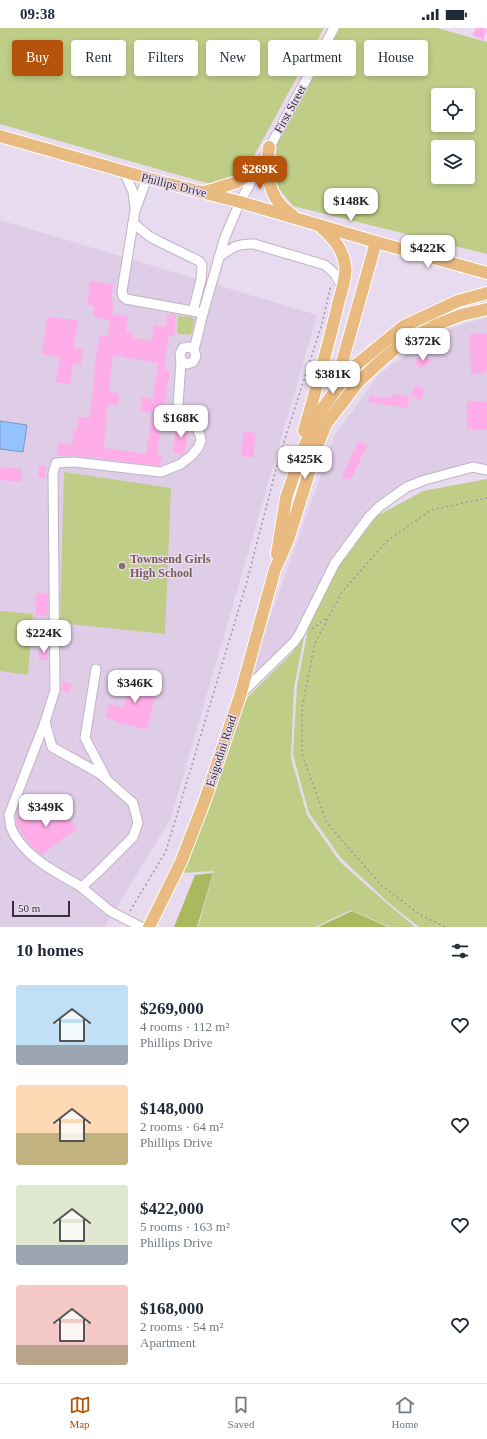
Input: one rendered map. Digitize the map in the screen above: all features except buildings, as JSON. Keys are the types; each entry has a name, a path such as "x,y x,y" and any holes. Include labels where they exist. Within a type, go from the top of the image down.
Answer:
{"main road":[{"name":"Phillips Drive","path":"0,136 124,172 294,217 487,273"},
{"path":"269,147 267,168 272,189 280,203 294,217"},
{"path":"203,192 236,182 257,169"},
{"path":"286,498 332,329 342,287 345,266 342,255 334,239 320,225"},
{"path":"326,424 334,390 376,242"},
{"name":"Esigodini Road","path":"276,569 286,498 301,454 318,415 334,390 350,370 404,326 458,300 487,293"},
{"name":"Esigodini Road","path":"149,927 181,862 195,829 240,696 276,569 288,540 318,444 326,424 359,381 401,344 436,325 461,315 487,309"}],"street":[{"name":"First Street","path":"198,312 240,202 334,28"},
{"path":"124,172 133,192 135,211"},
{"path":"147,178 135,211 122,290 123,296 126,299 198,312"},
{"path":"133,223 158,242 199,261 202,265 194,350 196,356 193,362 187,364 181,361 178,406 183,415 196,427 201,441 198,448 181,464 161,472 74,462 56,463 53,473 55,690 45,722 9,816 11,827 21,843 40,863 80,886 110,911 141,927"},
{"path":"219,257 237,245 254,244 326,265 335,274 342,287"},
{"path":"240,696 294,642 299,635 335,563 369,517 380,506 407,487 425,480 473,467 487,470"},
{"path":"96,669 85,738 106,779"},
{"path":"45,722 52,747 99,773 106,779 133,803 138,823 133,837 100,871 83,886 80,886"}],"path":[{"path":"125,919 166,851 246,585 280,454 322,324 335,274"},
{"path":"445,927 419,914 381,885 328,823 302,754 302,708 315,643 342,592 387,542 431,510 487,498"}],"shaded area":[{"name":"Townsend Girls High School","path":"0,220 317,315 171,818 105,927 0,927"},
{"path":"487,317 487,476 452,468 406,483 364,514 327,568 290,651 240,702 335,435 379,374 439,332"}],"green space":[{"path":"0,28 324,28 317,40 268,40 268,76 298,76 249,165 234,177 210,184 0,124"},
{"path":"339,28 437,28 487,42 487,254 293,206 274,182 277,142 313,76 356,76 356,40 332,40"},
{"path":"178,316 191,317 194,319 193,330 190,335 179,334 177,332"},
{"path":"64,472 171,488 165,634 60,623"},
{"path":"487,479 487,927 419,927 391,905 341,858 309,813 293,755 297,686 310,619 332,573 377,516 423,491"},
{"path":"0,611 33,614 28,675 0,671"},
{"path":"304,638 294,687 291,758 307,815 340,862 415,927 390,927 351,910 315,927 198,927 214,871 182,873 241,704 294,651 295,645"},
{"path":"213,873 197,927 174,927 195,875"},
{"path":"352,911 388,927 318,927"}],"water":[{"path":"0,421 27,425 23,452 0,449"}],"place":[{"name":"Townsend Girls High School","path":"122,566"}]}
